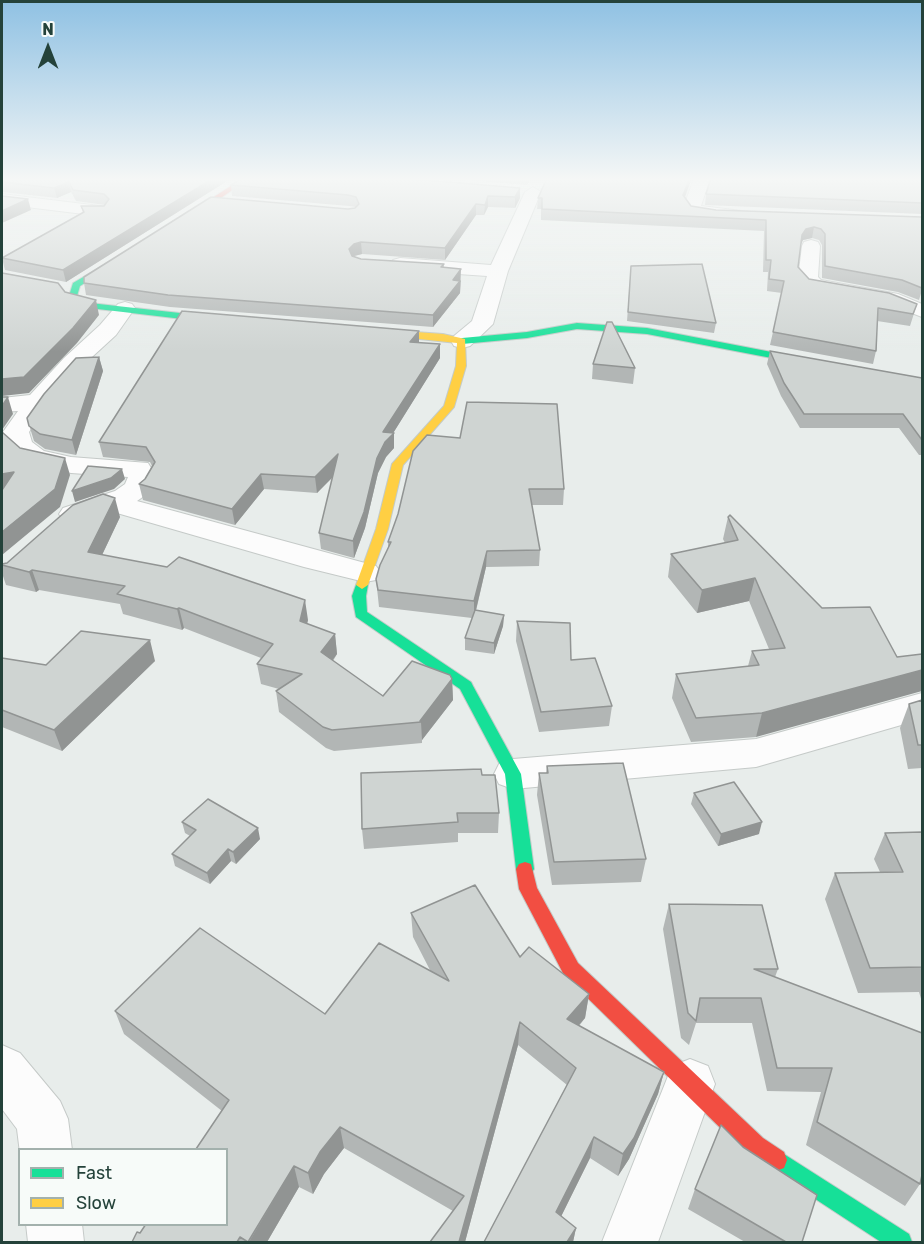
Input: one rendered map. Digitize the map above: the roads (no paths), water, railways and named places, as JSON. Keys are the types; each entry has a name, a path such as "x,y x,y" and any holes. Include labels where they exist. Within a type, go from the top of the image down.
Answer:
{"street":[{"path":"513,236 498,271 482,324 462,341 461,366 450,406 398,464 382,529 359,596 361,614 466,686 513,774 528,890 571,969 755,1146 902,1242"},
{"path":"811,246 808,279 815,285 891,298 922,311"},
{"path":"129,253 76,285 73,296 76,301 89,306 242,322"},
{"path":"385,264 498,271"},
{"path":"53,288 74,292"},
{"path":"50,531 67,516 125,497 137,488 142,476 138,469 71,465 35,457 20,446 16,432 37,402 72,363 108,330 125,308"},
{"path":"357,331 443,337 462,341 527,335 578,326 647,331 826,365"},
{"path":"2,405 37,402"},
{"path":"108,502 365,573"},
{"path":"513,774 756,753 922,706"},
{"path":"2,1070 42,1119 45,1148"},
{"path":"630,1242 690,1084"},
{"path":"54,1226 56,1242"}]}
